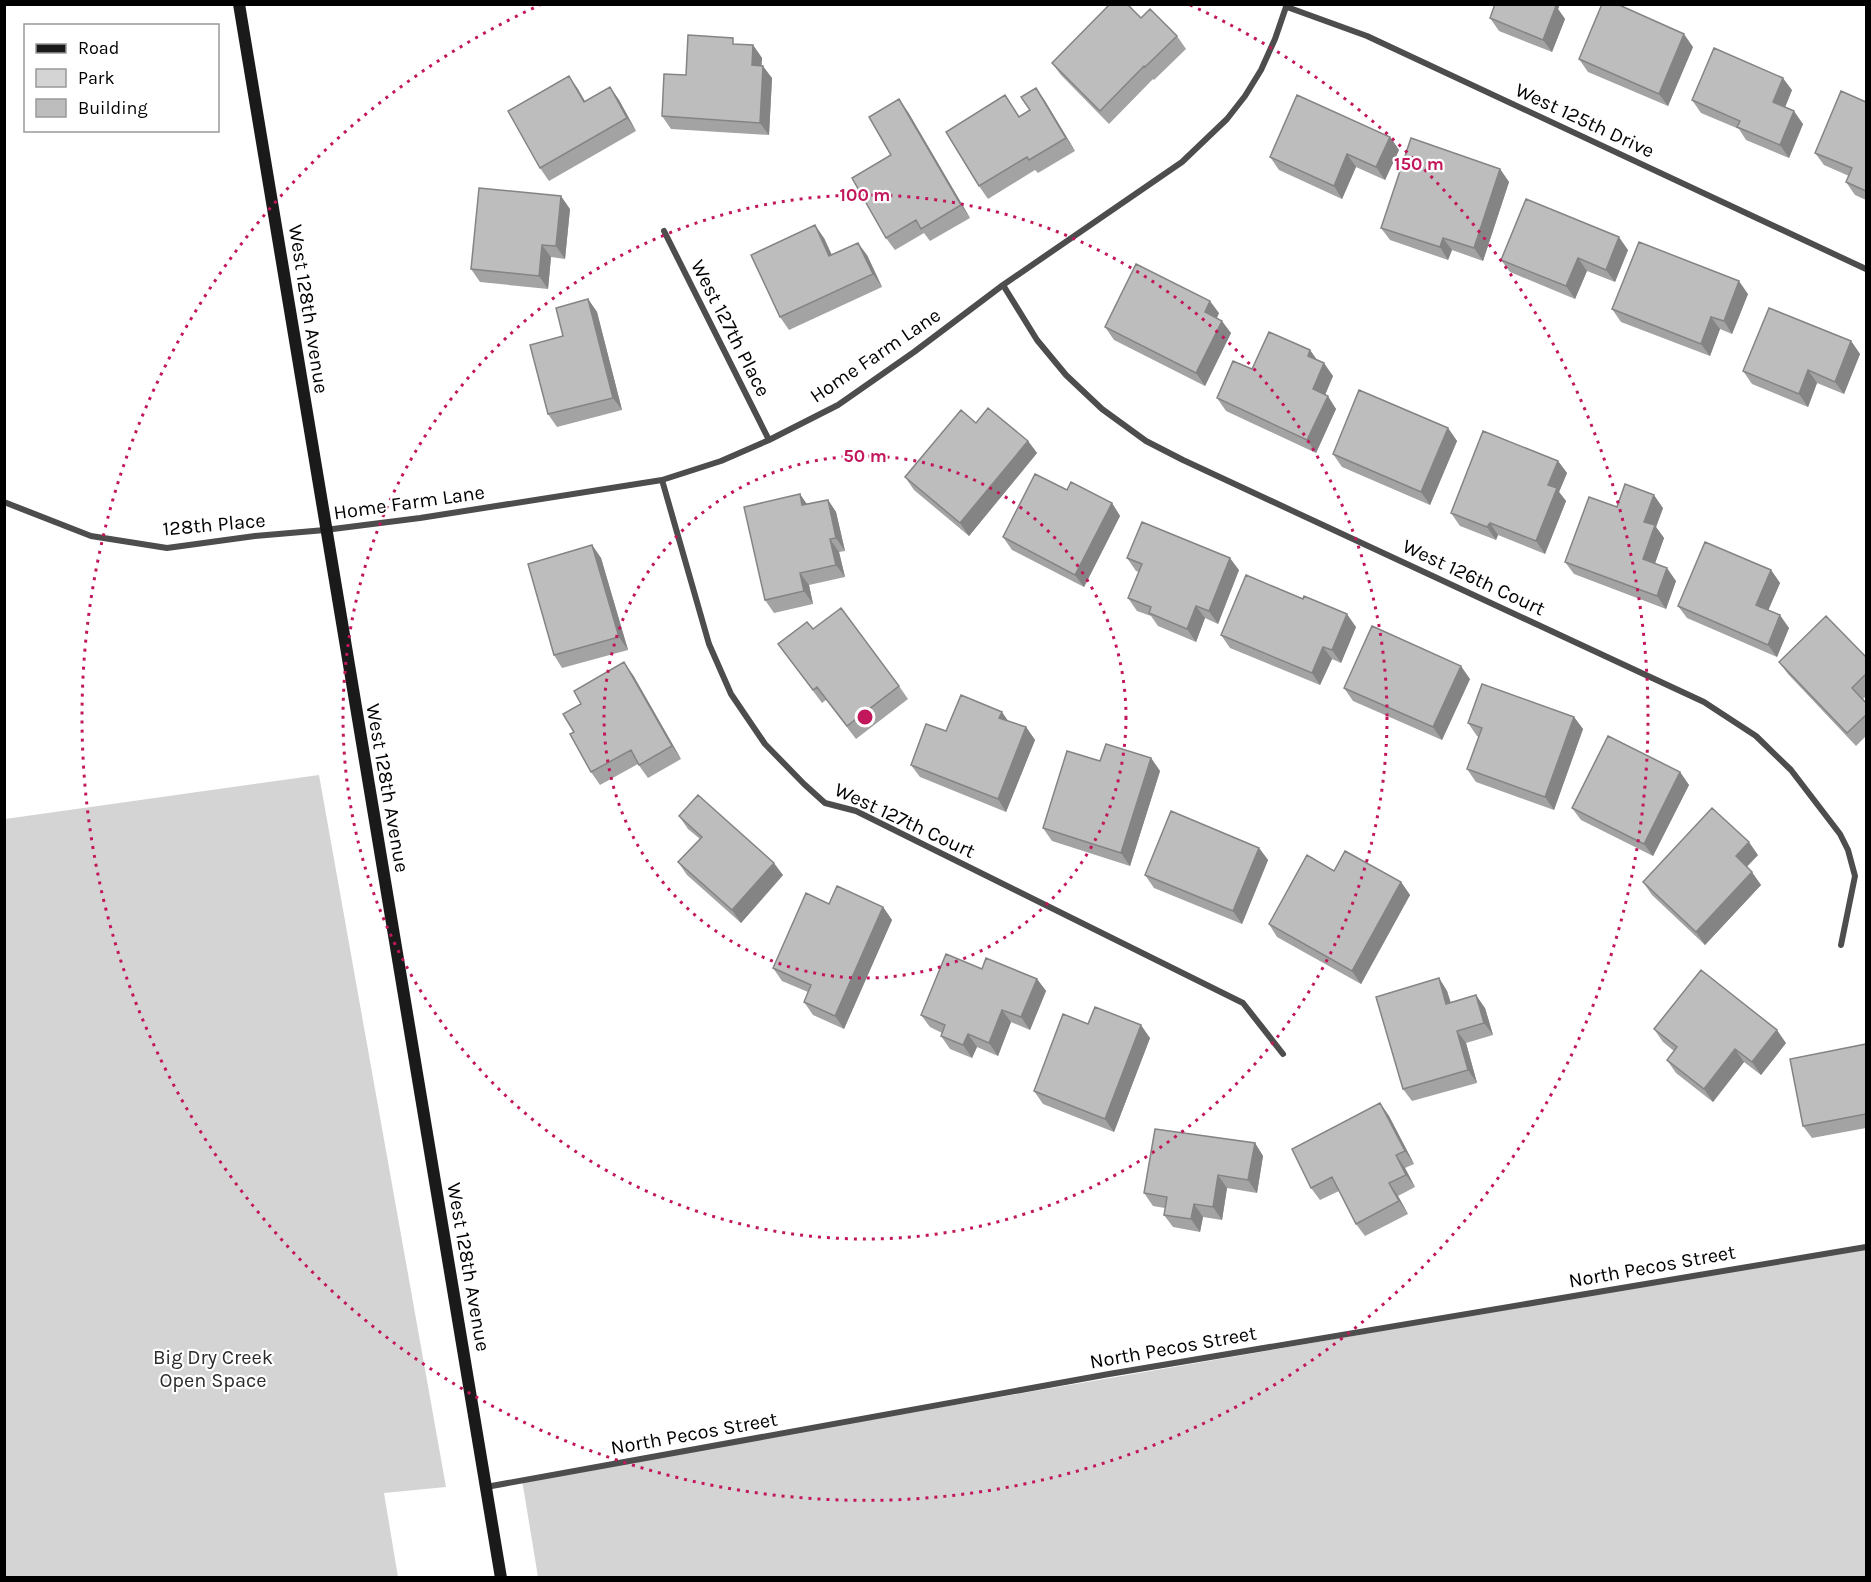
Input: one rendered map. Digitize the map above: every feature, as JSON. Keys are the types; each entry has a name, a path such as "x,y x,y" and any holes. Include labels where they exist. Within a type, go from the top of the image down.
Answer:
{"main road":[{"name":"West 128th Avenue","path":"239,4 501,1578"}],"street":[{"name":"Home Farm Lane","path":"325,530 662,480 721,461 838,405 914,352 1003,285 1182,162 1219,126 1245,96 1261,70 1287,6"},
{"name":"West 125th Drive","path":"1287,6 1367,36 1866,269"},
{"name":"West 127th Place","path":"664,231 769,440"},
{"name":"West 126th Court","path":"1003,285 1037,340 1066,375 1102,409 1146,441 1704,702 1756,736 1791,770 1840,834 1848,850 1855,876 1841,945"},
{"name":"West 127th Court","path":"662,480 709,644 732,694 765,744 804,784 825,803 856,811 1243,1003 1283,1054"},
{"name":"128th Place","path":"4,502 91,536 167,548 255,536 325,530"},
{"name":"North Pecos Street","path":"486,1487 1108,1374 1866,1247"}],"green space":[{"name":"Big Dry Creek Open Space","path":"319,775 446,1487 384,1493 398,1577 5,1577 5,819"},
{"path":"1866,1247 1866,1577 538,1577 522,1480"}],"building":[{"path":"1110,4 1127,4 1141,18 1150,9 1177,36 1100,111 1052,63"},
{"path":"1495,4 1552,4 1556,6 1543,40 1490,18"},
{"path":"1602,4 1617,4 1684,34 1659,94 1579,59"},
{"path":"688,35 733,38 733,44 753,45 752,65 763,66 760,123 662,116 664,74 686,75"},
{"path":"1714,48 1783,78 1773,102 1794,111 1780,145 1737,127 1740,121 1692,100"},
{"path":"569,76 584,102 610,87 627,118 540,168 508,111"},
{"path":"1036,88 1066,138 1029,160 1027,157 979,186 946,132 1005,95 1019,117 1030,110 1021,97"},
{"path":"1841,91 1866,102 1866,191 1846,182 1852,168 1815,153"},
{"path":"1297,95 1390,137 1376,167 1347,154 1334,186 1270,157"},
{"path":"899,99 961,205 921,229 916,220 886,238 852,178 891,155 869,117"},
{"path":"1411,138 1500,169 1474,248 1443,238 1440,247 1381,228"},
{"path":"479,188 561,196 556,246 542,245 539,276 471,269"},
{"path":"1526,199 1619,237 1606,270 1578,258 1566,286 1501,260"},
{"path":"815,225 829,256 858,243 873,274 780,317 751,255"},
{"path":"1639,242 1739,281 1724,321 1711,317 1701,344 1612,309"},
{"path":"1136,264 1210,301 1205,312 1222,321 1196,373 1105,327"},
{"path":"588,299 613,398 548,414 530,345 563,336 556,308"},
{"path":"1769,308 1851,341 1835,382 1808,370 1799,394 1743,371"},
{"path":"1269,332 1310,350 1308,356 1324,363 1313,389 1328,396 1307,440 1217,398 1233,361 1252,369"},
{"path":"1359,390 1448,428 1421,492 1333,454"},
{"path":"988,408 1028,441 960,523 905,477 961,410 976,423"},
{"path":"1483,431 1558,461 1548,485 1557,488 1536,541 1490,523 1487,527 1451,513"},
{"path":"1035,474 1067,490 1071,482 1112,503 1075,575 1003,537"},
{"path":"1625,484 1654,495 1644,522 1655,525 1643,559 1667,568 1657,596 1565,562 1589,497 1617,507"},
{"path":"800,494 802,505 828,500 836,538 830,539 836,565 800,573 804,591 765,600 744,507"},
{"path":"1142,522 1230,558 1209,611 1196,606 1187,629 1149,613 1151,607 1128,598 1142,564 1127,558"},
{"path":"1705,542 1771,570 1756,605 1780,615 1768,645 1678,606"},
{"path":"592,545 619,637 554,655 528,564"},
{"path":"1246,575 1303,599 1304,596 1347,614 1332,650 1323,647 1312,673 1221,635"},
{"path":"841,608 899,686 847,726 817,687 813,690 778,644 807,622 813,629"},
{"path":"1826,616 1866,657 1866,674 1852,688 1866,703 1866,715 1847,733 1779,662"},
{"path":"1372,626 1461,666 1433,727 1344,688"},
{"path":"624,662 672,746 639,765 631,750 591,772 570,734 574,732 563,714 581,704 574,691"},
{"path":"1482,684 1574,717 1545,797 1467,769 1482,728 1468,723"},
{"path":"961,695 1002,712 999,718 1026,727 998,799 911,765 926,724 946,731"},
{"path":"1608,736 1680,772 1644,844 1572,808"},
{"path":"1106,744 1151,758 1121,853 1043,828 1067,751 1100,761"},
{"path":"698,795 774,863 732,910 678,862 702,837 679,816"},
{"path":"1712,808 1749,842 1736,856 1752,872 1696,932 1643,882"},
{"path":"1171,811 1259,848 1233,911 1145,875"},
{"path":"1345,851 1401,882 1352,971 1269,924 1307,855 1334,871"},
{"path":"837,886 883,907 835,1016 804,1002 811,985 773,968 806,893 829,904"},
{"path":"946,954 982,969 986,958 1037,979 1021,1017 1002,1010 989,1043 968,1034 963,1045 941,1036 945,1025 921,1015"},
{"path":"1701,970 1777,1030 1752,1062 1735,1049 1704,1089 1667,1060 1677,1047 1654,1029"},
{"path":"1439,978 1446,1004 1476,995 1484,1023 1457,1031 1468,1070 1403,1089 1376,997"},
{"path":"1095,1007 1141,1025 1105,1119 1034,1091 1063,1014 1088,1024"},
{"path":"1866,1044 1866,1114 1803,1126 1790,1059"},
{"path":"1380,1103 1405,1151 1396,1155 1406,1175 1389,1183 1399,1201 1356,1224 1332,1177 1311,1188 1292,1149"},
{"path":"1155,1129 1255,1143 1248,1180 1218,1175 1213,1207 1194,1204 1191,1219 1164,1215 1167,1197 1144,1193"}]}
